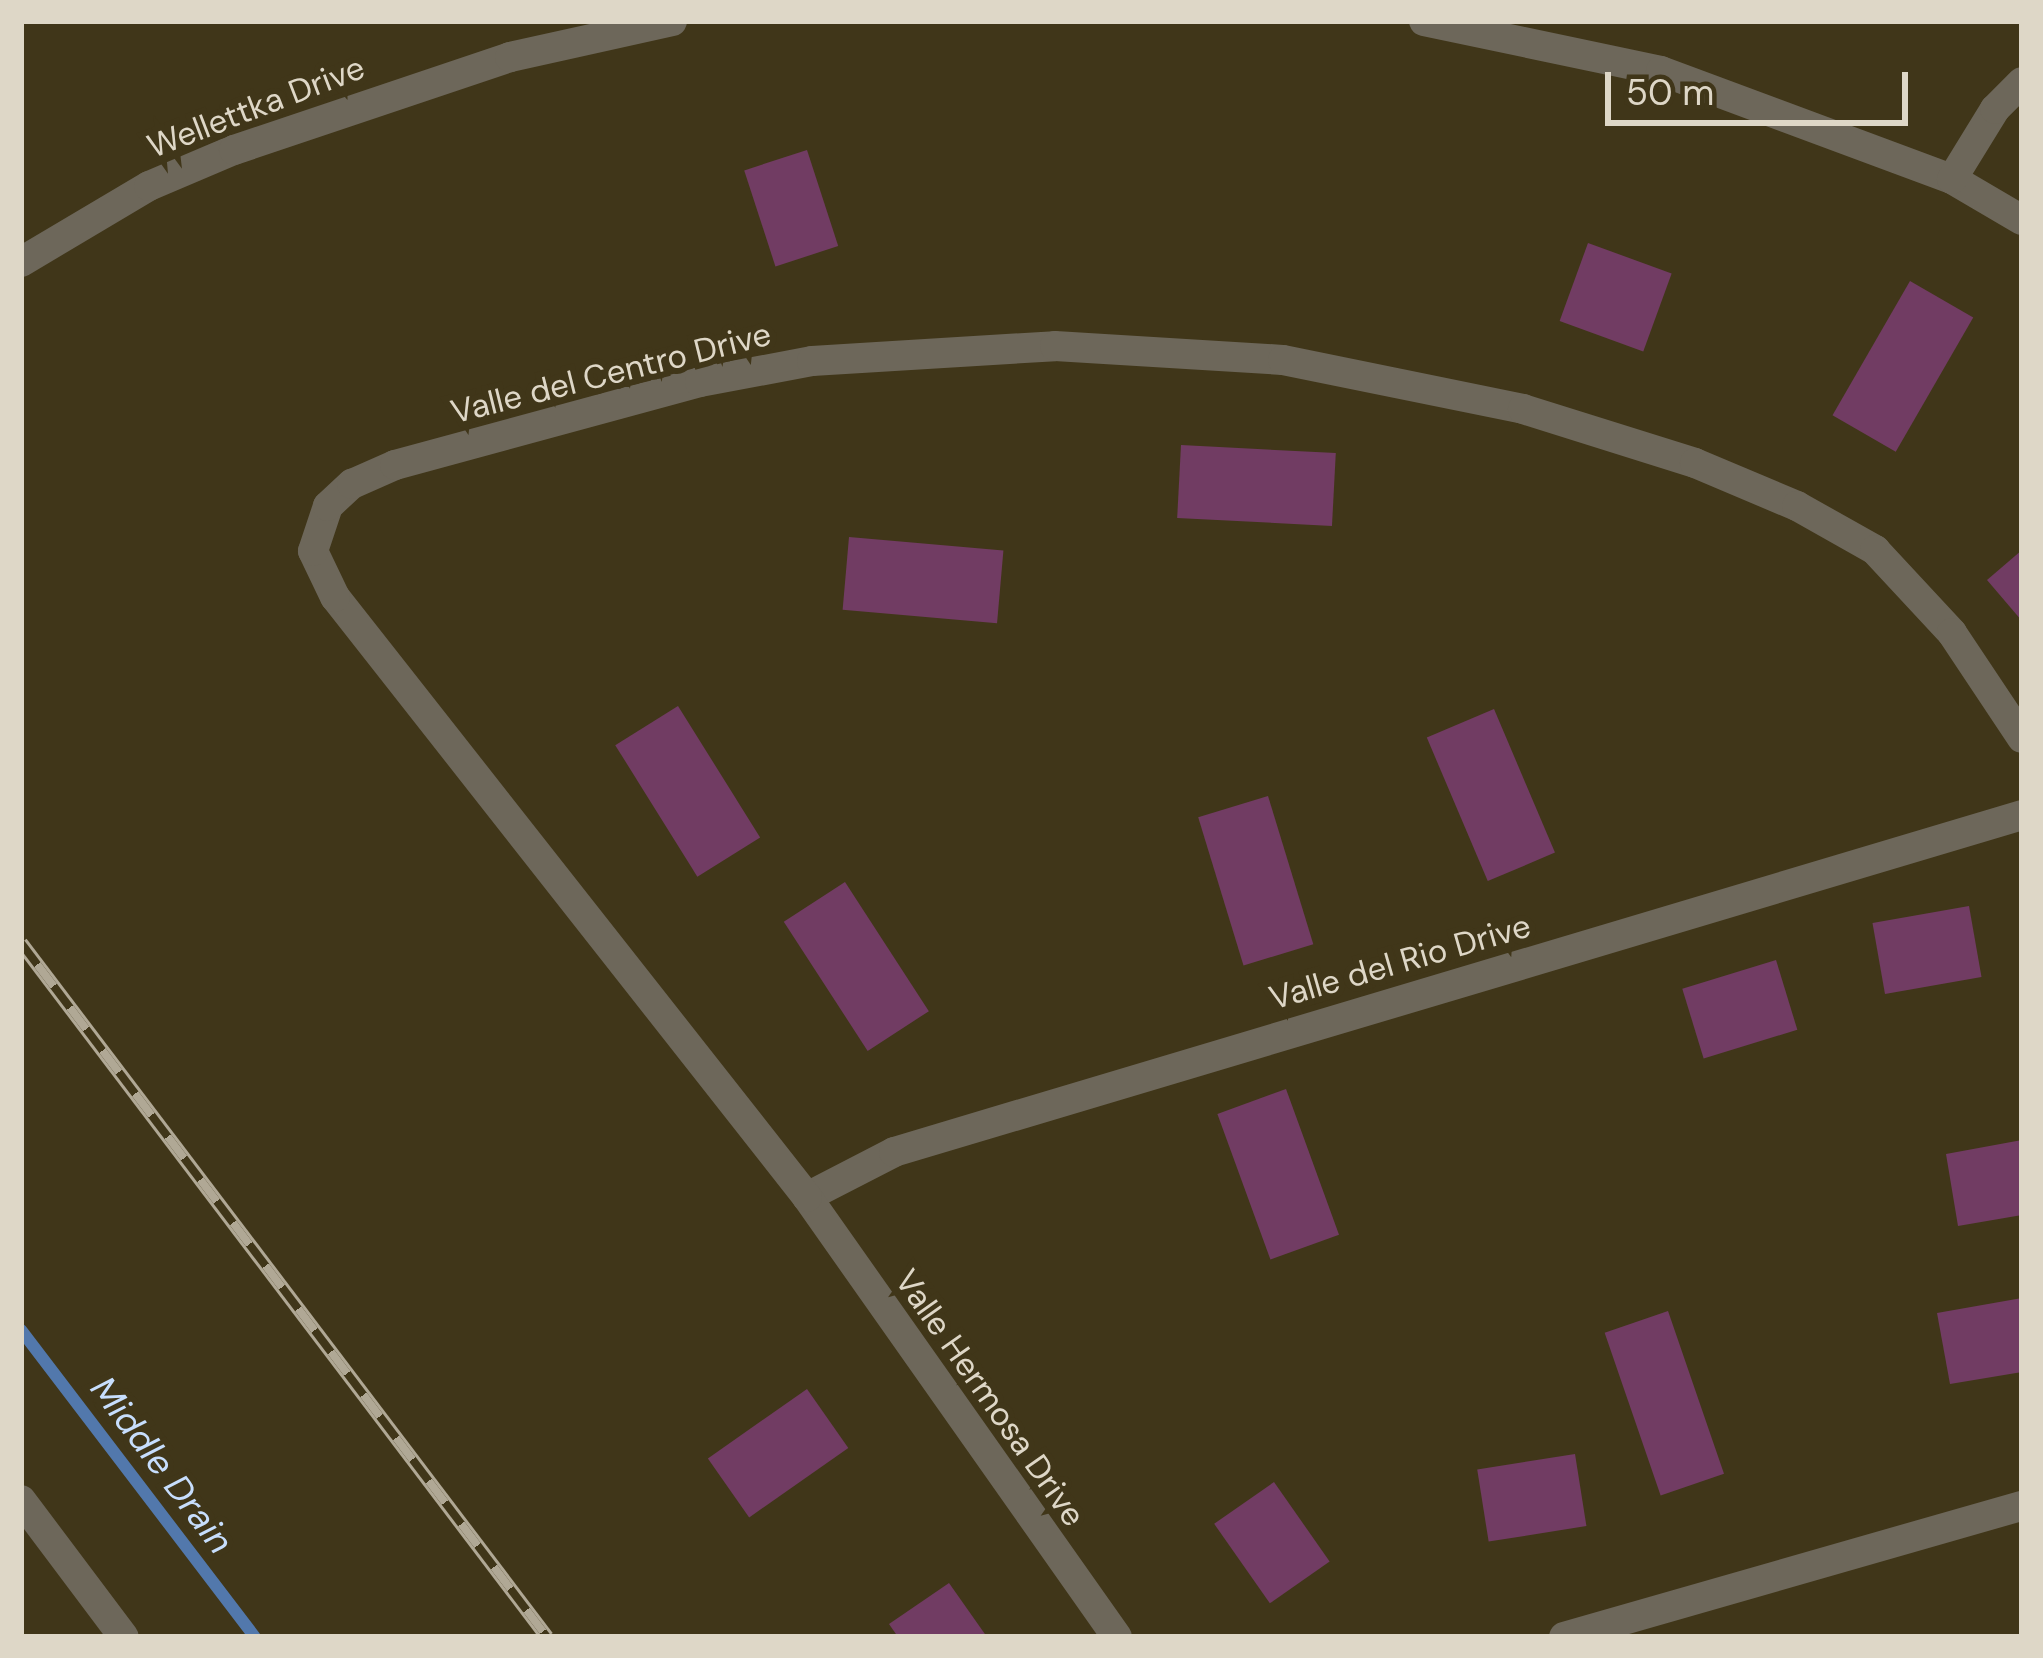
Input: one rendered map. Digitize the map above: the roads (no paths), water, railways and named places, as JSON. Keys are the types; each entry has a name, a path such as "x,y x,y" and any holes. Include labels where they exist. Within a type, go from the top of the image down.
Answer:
{"street":[{"name":"Wellettka Drive","path":"21,262 149,186 233,151 510,57 672,21"},
{"path":"1424,21 1661,71 1952,179 2022,220"},
{"path":"1952,179 1995,109 2022,82"},
{"name":"Valle del Centro Drive","path":"806,1197 334,597 313,551 314,530 352,484 700,382 812,361 1055,346 1283,360 1523,409 1695,463 1797,506 1874,550 1952,633 2022,738"},
{"name":"Valle del Rio Drive","path":"806,1197 894,1152 2022,814"},
{"name":"Valle Hermosa Drive","path":"806,1197 1118,1637"},
{"path":"21,1500 124,1637"},
{"path":"1564,1637 2022,1506"}],"waterway":[{"name":"Middle Drain","path":"21,1330 255,1637"}],"railway":[{"path":"21,943 547,1637"}]}
